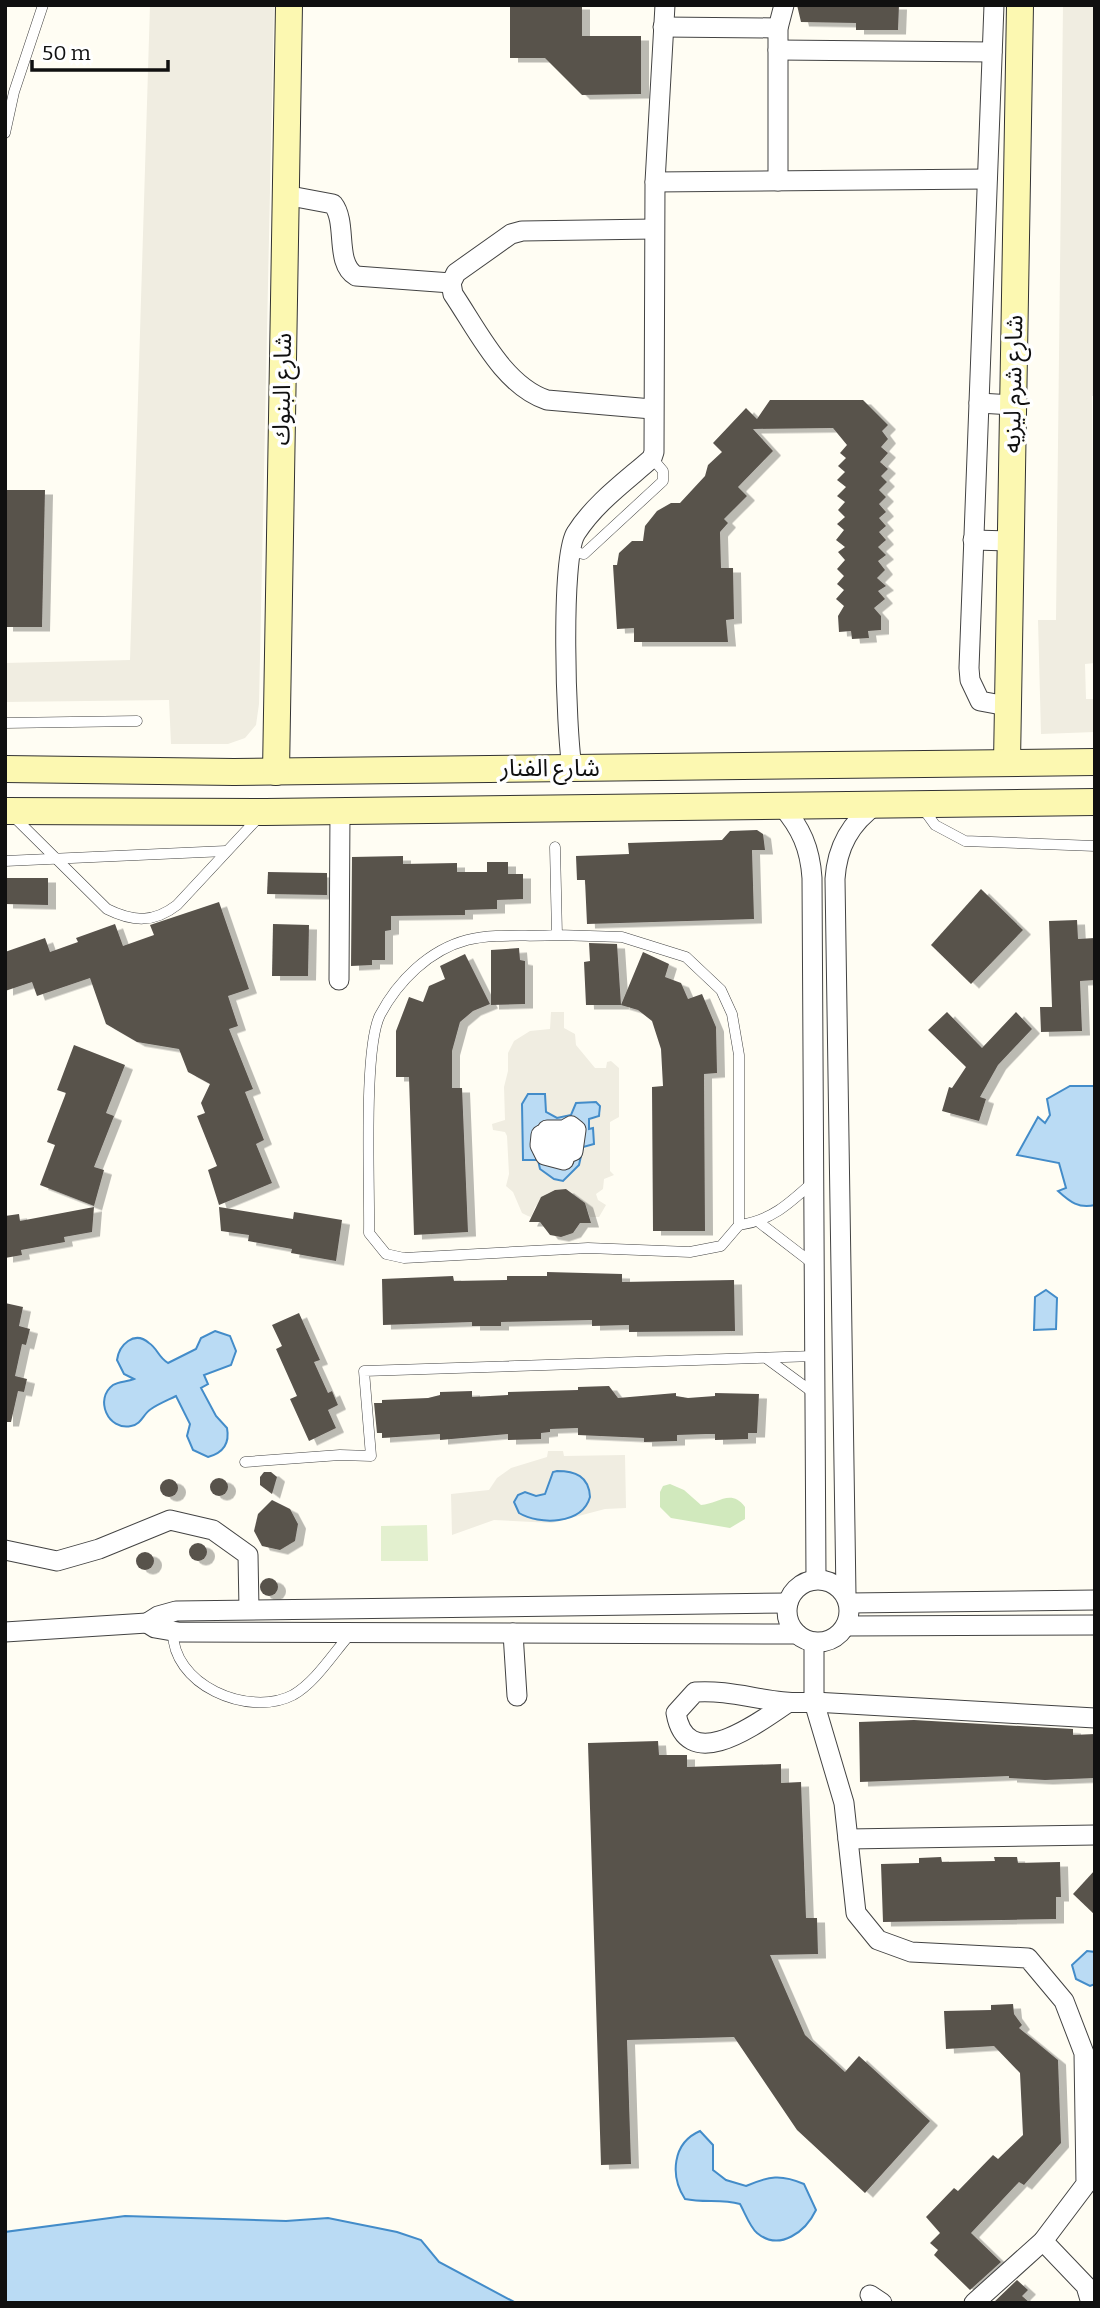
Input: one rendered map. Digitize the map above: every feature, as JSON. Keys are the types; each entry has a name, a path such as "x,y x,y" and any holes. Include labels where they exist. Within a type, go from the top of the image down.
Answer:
{"main road":[{"name":"شارع البنوك","path":"276,772 289,5"},
{"name":"شارع شرم ليزيه","path":"1007,762 1020,5"},
{"name":"شارع الفنار","path":"5,769 276,772 1095,762"},
{"name":"شارع الفنار","path":"7,811 265,812 1095,802"}],"street":[{"path":"572,767 566,674 569,551 575,534 597,507 652,458 655,182 665,5"},
{"path":"778,181 778,28 784,5"},
{"path":"994,5 970,680 980,701 1007,706"},
{"path":"663,27 778,28"},
{"path":"778,50 992,61 1018,71"},
{"path":"989,138 1017,138"},
{"path":"655,182 987,179"},
{"path":"285,195 333,204 339,212 346,267 356,276 451,283"},
{"path":"652,409 547,400 534,396 516,383 453,294 451,283 456,273 511,234 522,231 654,229"},
{"path":"979,403 1013,405"},
{"path":"974,540 1010,541"},
{"path":"846,1626 835,879 838,855 849,832 877,804"},
{"path":"782,806 803,834 811,862 816,1579"},
{"path":"339,980 340,811"},
{"path":"5,1550 57,1561 99,1549 170,1520 213,1530 248,1555 249,1609"},
{"path":"974,2303 1043,2241 1086,2184 1084,2053 1064,2001 1028,1958 911,1952 878,1940 856,1913 844,1803 814,1702 806,1638 788,1618 788,1603 796,1589 816,1579 833,1583 847,1599 1095,1600"},
{"path":"175,1621 249,1609 788,1603"},
{"path":"5,1632 147,1623 158,1616 175,1621 352,1632 829,1640 846,1626 1095,1625"},
{"path":"513,1633 517,1696"},
{"path":"786,1704 732,1739 711,1743 696,1742 685,1735 678,1725 676,1713 683,1702 695,1692 714,1691 786,1704 814,1702 1095,1718"},
{"path":"848,1839 1095,1835"},
{"path":"1043,2241 1086,2286 1091,2303"}],"lane":[{"path":"5,133 14,92 43,5"},
{"path":"5,723 137,721"},
{"path":"919,804 935,825 965,841 1095,846"},
{"path":"7,811 107,909 141,920 163,916 177,905 265,812"},
{"path":"555,847 557,935"},
{"path":"5,860 121,858 226,851"},
{"path":"484,937 622,937 686,957 721,990 732,1014 739,1055 739,1225 722,1246 690,1252 588,1248 404,1258 386,1254 369,1233 372,1051 379,1017 411,972 437,952 484,937"},
{"path":"739,1225 760,1223 814,1182"},
{"path":"760,1223 814,1265"},
{"path":"245,1462 340,1455 371,1456 364,1371 814,1356"},
{"path":"765,1358 815,1394"},
{"path":"175,1621 175,1652 192,1677 221,1693 249,1700 282,1699 299,1691 352,1632"}],"green space":[{"path":"670,1484 684,1490 701,1505 724,1498 740,1501 745,1507 745,1519 730,1528 671,1518 660,1507 660,1492 663,1486"},
{"path":"427,1525 428,1561 381,1561 381,1526"}],"shaded area":[{"path":"150,5 274,5 259,704 256,725 245,738 228,744 171,744 169,700 5,702 5,663 130,660"},
{"path":"1063,5 1095,5 1095,396 1092,396 1095,663 1085,664 1086,699 1095,699 1095,732 1041,734 1038,620 1056,620"},
{"path":"551,1012 564,1012 564,1028 575,1034 576,1045 595,1068 606,1068 607,1062 611,1061 619,1068 619,1117 610,1122 610,1171 614,1175 604,1179 603,1189 596,1194 598,1200 606,1205 599,1217 590,1217 585,1203 566,1189 548,1193 535,1207 531,1217 528,1216 522,1213 513,1192 506,1186 509,1174 507,1136 505,1132 493,1130 492,1124 505,1120 504,1087 508,1071 508,1053 514,1041 530,1031 550,1029","holes":["522,1104 557,1118 567,1118 575,1108 600,1106 601,1113 597,1118 589,1118 589,1129 593,1129 580,1159 563,1181 554,1179 539,1166 539,1160 523,1159"]},
{"path":"548,1451 563,1451 564,1456 625,1455 626,1508 605,1509 552,1523 494,1520 452,1535 451,1494 489,1490 497,1478 511,1468 547,1457","holes":["583,1478 588,1485 574,1515 543,1521 519,1513 531,1495 545,1494 551,1483"]}],"water":[{"path":"1070,1086 1095,1086 1095,1205 1075,1204 1058,1191 1066,1188 1059,1163 1017,1155 1038,1117 1045,1123 1050,1115 1047,1099"},
{"path":"528,1094 545,1094 546,1112 557,1118 571,1115 576,1103 596,1102 600,1106 599,1116 589,1119 589,1129 593,1128 594,1144 583,1147 579,1165 563,1181 554,1179 540,1169 538,1160 523,1160 522,1104"},
{"path":"1046,1290 1057,1298 1056,1329 1034,1330 1035,1297"},
{"path":"215,1331 230,1336 236,1351 231,1365 204,1375 208,1384 201,1388 216,1416 227,1428 226,1443 218,1453 208,1457 193,1450 187,1436 190,1424 176,1396 151,1409 135,1425 123,1426 110,1419 104,1405 107,1391 115,1384 134,1379 124,1374 117,1360 118,1354 128,1341 143,1339 168,1363 196,1349 201,1338"},
{"path":"553,1472 570,1472 584,1480 590,1497 585,1506 569,1518 559,1520 537,1520 519,1513 514,1502 518,1495 525,1492 536,1496 545,1494"},
{"path":"1087,1951 1095,1952 1095,1984 1090,1986 1076,1979 1072,1965"},
{"path":"700,2131 713,2145 713,2170 726,2180 746,2186 768,2178 788,2179 804,2184 816,2210 812,2218 799,2232 783,2240 775,2240 754,2230 740,2204 685,2199 677,2180 676,2161 684,2143"},
{"path":"125,2216 286,2221 328,2218 397,2232 421,2240 439,2262 516,2303 5,2303 5,2232"}],"building":[{"path":"510,5 582,5 582,36 641,36 641,94 582,95 545,58 510,58"},
{"path":"797,5 899,5 898,30 856,30 856,23 801,22"},
{"path":"770,400 863,400 888,425 882,431 888,439 881,447 888,453 880,462 888,469 881,476 887,482 879,490 886,497 879,504 886,512 879,518 886,526 879,532 886,540 878,547 886,555 878,561 885,570 877,578 886,586 878,591 885,599 874,608 881,616 881,630 868,631 869,638 852,639 851,631 839,632 838,616 844,606 836,599 844,590 837,584 844,576 837,569 845,560 838,552 845,547 836,540 844,530 837,524 845,517 838,510 845,502 837,496 846,487 837,480 845,472 838,466 846,458 840,453 847,445 833,428 753,429 773,451 738,487 747,496 724,519 728,523 720,532 721,568 733,568 734,619 726,620 728,642 634,642 634,628 617,629 613,565 617,565 619,553 632,541 643,541 645,526 657,511 671,503 680,503 705,476 708,465 722,452 713,443 746,408 757,419"},
{"path":"5,490 45,490 42,627 5,627"},
{"path":"757,830 763,834 765,850 752,850 754,919 587,924 585,880 577,880 576,856 629,854 628,843 722,840 730,831"},
{"path":"403,856 403,864 457,863 457,872 487,872 487,862 508,862 508,874 523,874 523,899 497,900 497,909 465,910 465,915 391,916 391,930 385,931 385,960 372,960 372,965 351,966 352,857"},
{"path":"268,872 327,873 327,895 267,894"},
{"path":"5,878 48,878 48,905 5,904"},
{"path":"981,889 1023,930 971,984 931,945"},
{"path":"219,902 249,989 228,996 238,1026 229,1029 253,1089 245,1092 264,1140 256,1144 272,1183 219,1205 208,1170 217,1166 197,1116 205,1113 201,1103 210,1084 188,1072 179,1049 137,1042 106,1024 90,978 37,996 32,982 5,991 5,952 45,938 50,952 78,942 76,938 115,924 123,946 154,935 150,925"},
{"path":"1077,920 1078,939 1095,938 1095,980 1080,981 1082,1031 1041,1032 1040,1007 1052,1007 1049,921"},
{"path":"273,924 309,925 308,976 272,976"},
{"path":"589,943 617,944 621,1005 586,1005 584,962 590,961"},
{"path":"519,948 520,960 525,961 525,1004 491,1005 491,950"},
{"path":"643,952 669,964 665,977 681,983 688,999 702,994 716,1027 717,1073 704,1074 705,1231 653,1231 652,1087 663,1086 661,1049 652,1021 638,1010 621,1005"},
{"path":"465,954 490,1004 473,1011 460,1022 452,1051 452,1088 462,1088 468,1232 414,1235 409,1077 396,1077 396,1031 409,997 423,1002 429,986 445,979 440,966"},
{"path":"947,1012 982,1048 1016,1012 1032,1029 998,1065 980,1097 986,1099 979,1121 942,1111 949,1087 952,1088 966,1067 928,1030"},
{"path":"74,1045 125,1065 106,1113 114,1116 94,1167 104,1170 94,1206 40,1185 55,1145 47,1142 66,1093 57,1090"},
{"path":"566,1189 585,1203 591,1223 580,1223 573,1233 561,1237 550,1235 540,1222 529,1222 541,1197 555,1190"},
{"path":"94,1207 92,1232 64,1237 65,1242 21,1250 22,1255 5,1258 5,1216 19,1214 20,1221"},
{"path":"219,1207 293,1219 294,1212 342,1220 336,1261 291,1253 292,1249 248,1241 249,1235 221,1231"},
{"path":"547,1272 622,1274 622,1282 734,1280 735,1331 629,1332 629,1325 592,1326 592,1320 501,1322 501,1326 472,1326 472,1322 383,1325 382,1279 453,1276 454,1281 507,1280 507,1276 547,1276"},
{"path":"5,1303 23,1307 19,1326 30,1329 26,1345 22,1344 15,1376 27,1379 24,1392 18,1391 11,1422 5,1422"},
{"path":"299,1313 320,1360 314,1362 328,1393 332,1391 338,1405 328,1410 336,1428 309,1441 290,1399 297,1396 276,1349 282,1346 272,1325"},
{"path":"609,1386 618,1398 676,1393 676,1396 688,1398 715,1396 715,1393 759,1394 757,1433 748,1433 748,1439 715,1440 715,1434 707,1434 677,1435 677,1441 644,1442 644,1438 578,1435 578,1428 550,1429 550,1432 541,1433 541,1439 508,1440 508,1434 440,1440 440,1434 382,1438 382,1433 377,1433 374,1403 382,1403 382,1400 428,1398 440,1395 440,1392 472,1391 472,1397 508,1395 508,1392 578,1390 578,1387"},
{"path":"264,1472 271,1472 277,1477 272,1494 260,1485 260,1477"},
{"path":"215,1478 223,1478 228,1487 226,1494 215,1496 210,1491 210,1483"},
{"path":"165,1479 173,1479 178,1488 176,1495 165,1497 160,1492 160,1484"},
{"path":"272,1500 290,1509 298,1524 295,1541 280,1550 262,1546 254,1531 258,1514"},
{"path":"194,1543 202,1543 207,1552 205,1559 194,1561 189,1556 189,1548"},
{"path":"141,1552 149,1552 154,1561 152,1568 141,1570 136,1565 136,1557"},
{"path":"269,1578 275,1581 278,1587 275,1593 269,1596 263,1593 260,1587 263,1581"},
{"path":"914,1720 1073,1729 1073,1735 1095,1734 1095,1778 1045,1780 1009,1776 860,1782 859,1722"},
{"path":"658,1741 659,1755 687,1755 687,1767 781,1764 781,1783 801,1782 806,1918 817,1918 818,1954 770,1955 805,2035 845,2072 859,2056 930,2121 865,2193 797,2130 734,2037 627,2040 631,2164 601,2165 588,1743"},
{"path":"941,1857 942,1862 995,1861 994,1857 1017,1857 1018,1863 1060,1862 1061,1897 1056,1897 1056,1919 883,1922 881,1864 919,1863 919,1858"},
{"path":"1095,1870 1095,1915 1073,1894"},
{"path":"1013,2004 1014,2014 1022,2025 1019,2028 1058,2060 1061,2143 1024,2185 1019,2182 971,2233 1001,2262 970,2290 934,2255 938,2250 930,2243 940,2233 926,2217 954,2188 958,2191 993,2155 998,2159 1023,2135 1020,2073 994,2046 946,2049 944,2011 991,2010 991,2005"},
{"path":"1017,2280 1028,2290 1022,2296 1030,2303 993,2303"}]}
